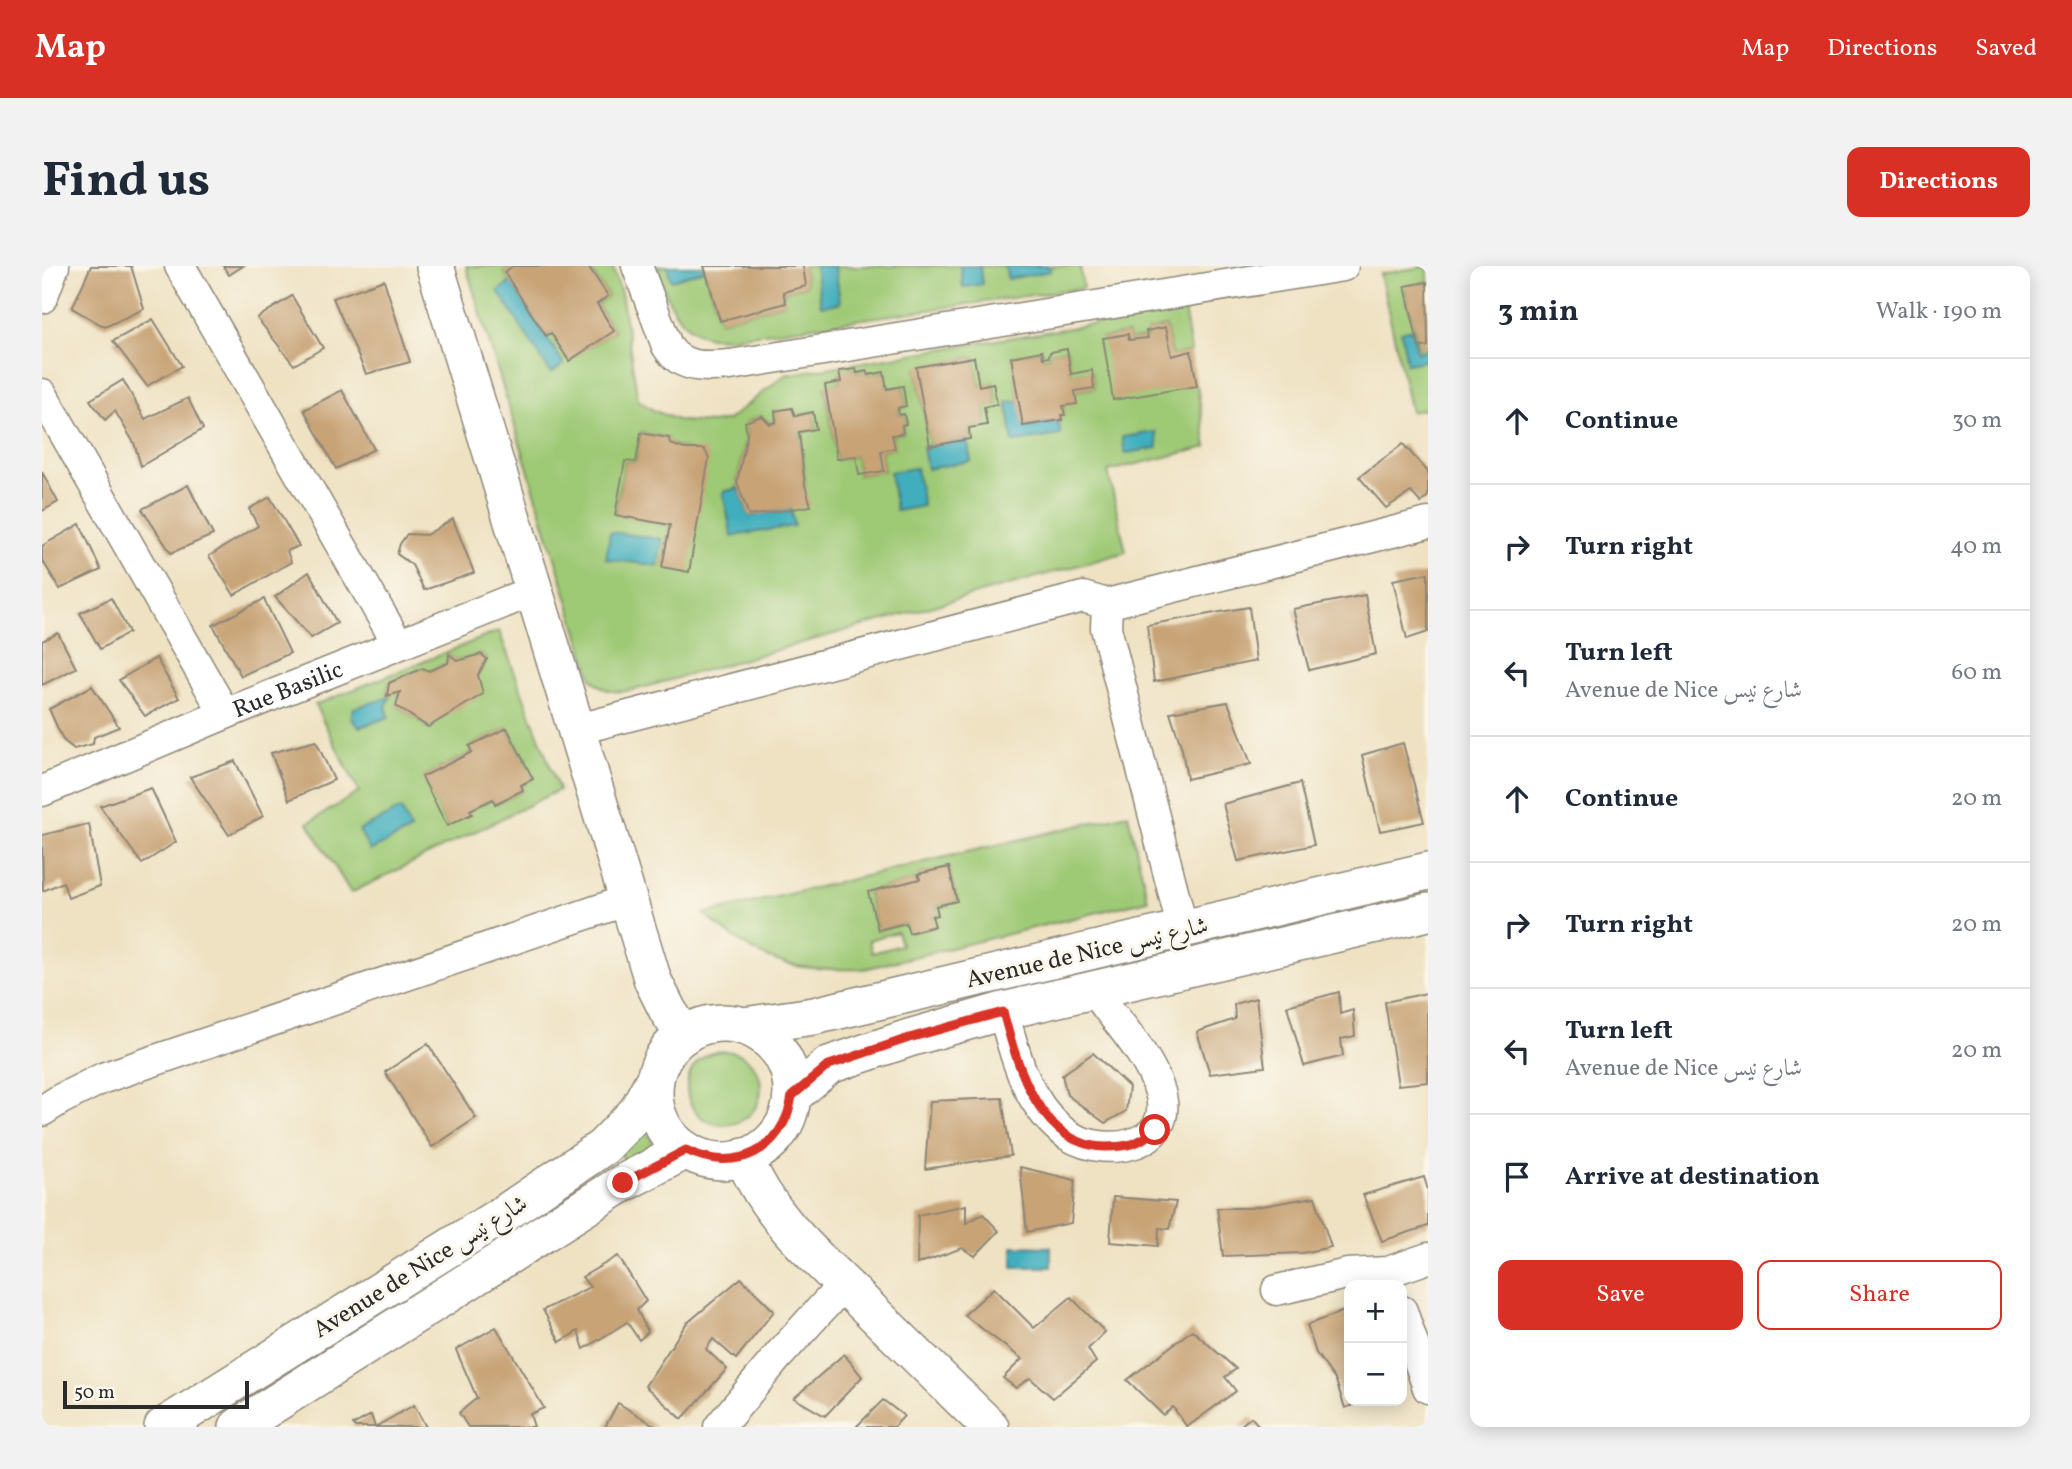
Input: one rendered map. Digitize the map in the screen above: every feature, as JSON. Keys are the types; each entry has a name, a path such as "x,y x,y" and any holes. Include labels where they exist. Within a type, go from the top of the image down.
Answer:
{"street":[{"path":"42,298 54,266"},
{"path":"180,266 398,644"},
{"path":"435,266 653,981 684,1035"},
{"path":"637,266 667,346 673,356 697,367 730,365 1343,266"},
{"path":"42,394 225,714"},
{"path":"575,730 1083,597 1107,604 1428,523"},
{"name":"Rue Basilic","path":"45,784 533,591"},
{"path":"1107,604 1105,628 1184,930"},
{"name":"Avenue de Nice شارع نيس","path":"744,1026 814,1016 1428,871"},
{"path":"42,1111 61,1098 103,1078 628,900"},
{"name":"Avenue de Nice شارع نيس","path":"792,1096 829,1065 909,1038 1094,990 1424,921"},
{"path":"1003,1012 1018,1065 1030,1093 1045,1114 1063,1132 1085,1143 1101,1147 1142,1141 1155,1130 1162,1114 1160,1091 1150,1068 1094,990"},
{"path":"732,1023 744,1026 767,1038 783,1058 792,1083 790,1109 779,1132 759,1150 744,1157 708,1159 686,1150 667,1132 655,1107 654,1080 665,1054 684,1035 707,1024 732,1023"},
{"name":"Avenue de Nice شارع نيس","path":"163,1427 508,1211 603,1147 637,1112 654,1080"},
{"name":"Avenue de Nice شارع نيس","path":"238,1427 623,1183 686,1150"},
{"path":"744,1157 756,1184 771,1206 816,1258 990,1427"},
{"path":"1277,1290 1347,1274 1390,1279 1428,1258"},
{"path":"719,1427 779,1355 844,1284"},
{"path":"1407,1326 1428,1388"}],"green space":[{"path":"466,266 513,266 504,272 511,282 498,291 564,364 546,336 551,333 569,360 614,331 597,304 608,296 589,267 612,266 621,293 638,400 679,421 712,423 728,420 785,375 1184,309 1191,351 1172,356 1166,327 1147,331 1148,338 1129,340 1128,334 1103,338 1197,386 1207,447 1108,471 1126,552 638,689 613,691 592,679","holes":["1067,349 1071,374 1092,371 1094,388 1075,391 1063,406 1064,414 1058,421 1060,435 1013,442 1007,403 1019,401 1012,357 1042,351 1043,358 1049,357 1050,352","974,357 979,386 993,383 997,404 984,407 987,425 969,428 970,438 923,448 930,446 916,368","856,369 857,373 867,371 868,375 884,372 887,389 903,387 906,406 898,408 899,415 904,415 906,424 902,425 903,433 892,435 894,448 881,451 884,471 859,475 856,456 837,459 825,386 841,382 839,372","775,411 795,416 813,412 816,429 799,432 805,485 791,509 732,536 723,492 739,488 737,482 747,435 746,422 762,416 770,424 776,422","641,433 668,438 670,444 685,449 662,567 670,525 615,514 625,461 636,462"]},
{"path":"657,266 667,266 671,280 705,270 720,321 785,303 783,292 806,286 803,266 815,266 821,305 840,303 835,266 960,266 963,286 982,284 980,266 1005,266 1008,279 1051,270 1050,266 1080,266 1083,288 728,338 706,336 686,325 667,297"},
{"path":"1428,266 1428,287 1426,282 1405,287 1419,348 1428,346 1428,350 1417,352 1407,364 1428,360 1428,408 1411,412 1380,274"},
{"path":"499,631 559,790 351,893 308,823 359,792 315,705","holes":["481,654 487,659 478,675 428,727 397,706 400,692 387,695 389,683 423,668 429,671 448,663 449,655 458,661","389,698 386,706 389,717 360,727 351,718","507,728 532,779 521,785 522,791 496,804 493,799 470,810 447,826 423,777 472,752 470,746"]},
{"path":"1128,814 1148,900 864,969 815,968 777,961 743,944 704,914","holes":["949,867 957,901 936,906 938,915 932,917 934,927 910,933 906,923 878,930 868,892 920,879 919,874","897,932 901,945 872,953 869,940"]},
{"path":"724,1051 745,1057 755,1067 761,1088 755,1109 745,1119 724,1125 703,1119 693,1109 687,1088 693,1067 703,1057"},
{"path":"644,1130 652,1140 652,1145 626,1163 618,1149"}],"water":[{"path":"667,266 704,266 705,270 671,280"},
{"path":"815,266 835,266 840,303 821,306"},
{"path":"960,266 980,266 982,284 963,287"},
{"path":"1005,266 1050,266 1051,271 1008,279"},
{"path":"511,282 564,364 551,373 498,291"},
{"path":"1412,329 1417,352 1428,350 1428,360 1407,364 1401,331"},
{"path":"1019,401 1024,426 1058,421 1061,435 1013,442 1007,402"},
{"path":"1156,432 1158,448 1125,453 1122,437"},
{"path":"967,439 971,461 927,469 923,447"},
{"path":"916,468 923,506 896,511 890,472"},
{"path":"739,488 749,516 791,509 794,526 732,536 723,492"},
{"path":"610,532 662,539 658,566 606,559"},
{"path":"390,697 386,706 389,717 359,727 351,718 354,708"},
{"path":"401,809 411,830 370,851 359,830"},
{"path":"1013,1246 1051,1247 1051,1267 1013,1267"}],"building":[{"path":"91,266 131,266 144,309 105,327 72,308"},
{"path":"223,266 243,266 229,275"},
{"path":"513,266 588,266 608,296 597,304 614,331 569,361 551,333 546,336 504,272"},
{"path":"704,266 803,266 806,286 783,292 786,303 720,321"},
{"path":"384,280 410,362 366,374 333,298"},
{"path":"1427,282 1428,346 1419,348 1405,286"},
{"path":"292,296 323,348 294,365 257,318"},
{"path":"153,319 182,366 147,386 113,341"},
{"path":"1166,327 1172,356 1191,351 1197,386 1113,400 1103,338 1128,334 1129,340 1148,338 1146,331"},
{"path":"1067,349 1071,374 1092,370 1094,388 1075,391 1077,404 1063,406 1065,415 1061,415 1062,420 1023,426 1011,357 1042,351 1043,358 1049,357 1050,352"},
{"path":"974,357 979,386 993,383 997,404 984,407 987,425 969,428 970,439 930,446 916,367"},
{"path":"856,369 857,373 867,371 868,375 884,372 887,389 903,386 906,406 898,408 899,415 904,414 906,424 902,425 903,433 892,435 895,448 881,451 884,471 859,475 856,456 837,459 825,385 841,382 839,371"},
{"path":"123,380 145,419 188,398 203,429 141,466 134,443 115,411 105,420 90,400"},
{"path":"342,390 374,449 336,469 304,410"},
{"path":"792,408 795,416 813,412 816,429 799,432 805,485 811,506 749,516 737,482 747,435 745,422 762,416 770,424 776,422 775,411"},
{"path":"641,433 669,438 670,444 685,449 704,449 709,458 689,572 662,567 670,525 615,515 625,461 636,462"},
{"path":"1403,444 1428,472 1428,496 1421,503 1411,492 1386,508 1359,477"},
{"path":"42,472 58,502 42,511"},
{"path":"188,485 213,535 171,553 142,509"},
{"path":"270,497 299,546 287,551 291,562 234,595 209,556 258,526 249,509"},
{"path":"453,519 474,573 424,590 412,565 397,554 400,544 407,534 426,535"},
{"path":"80,524 101,570 60,589 42,560 42,546"},
{"path":"309,572 337,623 311,638 275,597"},
{"path":"1428,573 1428,632 1407,639 1393,580"},
{"path":"1365,595 1376,654 1309,670 1293,609"},
{"path":"111,598 129,632 100,649 80,613"},
{"path":"264,599 290,653 241,676 213,625"},
{"path":"1249,607 1256,661 1154,682 1147,625"},
{"path":"58,633 76,668 42,685 42,641"},
{"path":"449,654 458,661 481,654 487,659 478,675 483,694 428,727 396,706 400,692 387,696 389,683 423,668 429,671 448,663"},
{"path":"156,658 179,698 145,716 119,680"},
{"path":"92,686 119,727 94,737 93,744 74,749 63,740 49,709"},
{"path":"1228,702 1251,764 1187,779 1182,749 1170,712"},
{"path":"507,728 533,779 521,785 523,790 495,804 493,799 470,810 472,814 447,826 422,777 472,752 469,746"},
{"path":"316,741 334,780 289,800 271,753"},
{"path":"1403,743 1424,822 1380,831 1362,755"},
{"path":"235,761 263,816 229,835 190,777"},
{"path":"1300,783 1314,845 1238,861 1223,804"},
{"path":"151,788 176,842 142,864 100,806"},
{"path":"89,824 100,886 68,898 63,882 43,891 42,835"},
{"path":"949,867 957,901 936,906 938,915 932,916 935,926 909,933 906,923 878,930 868,892 920,879 918,874"},
{"path":"1339,992 1340,1014 1353,1010 1355,1036 1341,1039 1343,1056 1304,1066 1287,1006"},
{"path":"1427,993 1428,1082 1398,1085 1385,1002"},
{"path":"1256,998 1265,1067 1210,1074 1197,1032 1235,1019 1234,1004"},
{"path":"428,1044 476,1118 432,1147 385,1072"},
{"path":"1093,1053 1129,1087 1126,1111 1105,1123 1067,1095 1062,1075"},
{"path":"1002,1098 1011,1156 925,1169 930,1101"},
{"path":"1020,1167 1075,1180 1071,1223 1027,1232"},
{"path":"1424,1177 1428,1190 1428,1226 1382,1241 1363,1195"},
{"path":"1113,1197 1176,1202 1169,1229 1159,1228 1158,1246 1110,1242"},
{"path":"1315,1197 1331,1247 1302,1253 1223,1256 1217,1208 1250,1208"},
{"path":"966,1205 966,1223 983,1214 999,1231 975,1256 962,1248 917,1264 918,1215"},
{"path":"618,1256 646,1301 637,1310 648,1332 639,1340 627,1322 584,1349 578,1331 560,1342 543,1310 590,1287 582,1277"},
{"path":"741,1278 774,1311 736,1359 713,1339 706,1349 727,1369 682,1419 645,1386 686,1324"},
{"path":"994,1288 1034,1328 1071,1297 1105,1332 1088,1349 1096,1362 1053,1398 1030,1378 1016,1388 1003,1378 1022,1359 964,1315"},
{"path":"1344,1311 1344,1405 1336,1381 1316,1353 1307,1325"},
{"path":"496,1327 544,1408 530,1414 534,1427 468,1427 459,1413 477,1398 456,1350"},
{"path":"1192,1330 1236,1369 1225,1377 1236,1391 1187,1427 1173,1407 1163,1415 1127,1380"},
{"path":"844,1354 862,1377 825,1416 794,1398"},
{"path":"883,1400 904,1416 894,1427 856,1427"},
{"path":"618,1403 657,1427 605,1427"},
{"path":"414,1405 426,1427 375,1427"},
{"path":"371,1415 375,1427 355,1427 353,1425"},
{"path":"1251,1417 1260,1427 1239,1427"}],"route":[{"path":"623,1183 686,1150 708,1159 747,1156 759,1150 779,1132 790,1109 792,1096 829,1065 909,1038 1003,1012 1018,1065 1030,1093 1045,1114 1063,1132 1085,1143 1101,1147 1142,1141 1155,1130"}]}
